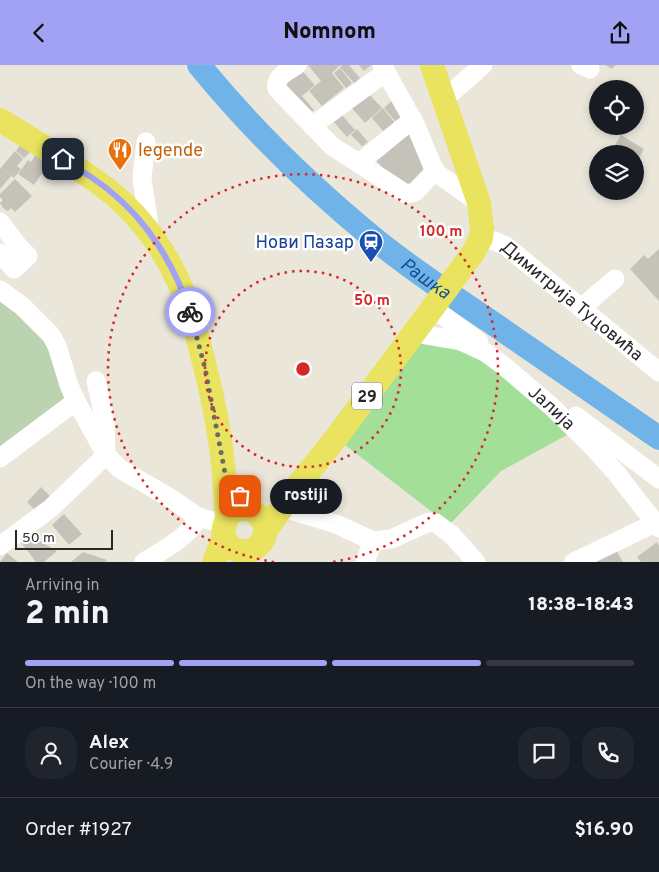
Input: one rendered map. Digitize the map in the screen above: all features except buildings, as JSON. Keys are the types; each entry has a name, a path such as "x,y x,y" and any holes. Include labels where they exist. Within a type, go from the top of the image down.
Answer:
{"main road":[{"name":"Димитрија Туцовића","path":"432,65 479,203 482,228 477,245"},
{"path":"0,119 110,191 132,211 150,233 178,281 192,319 209,385 225,473 243,539 214,562"},
{"name":"29","path":"243,539 289,498 435,305 477,245"}],"street":[{"path":"297,65 280,77 276,86 332,146 406,194 415,192 436,171"},
{"path":"443,99 483,65"},
{"path":"312,126 384,68 413,119 433,167 438,174 479,203"},
{"path":"359,163 413,119"},
{"path":"146,142 142,178 150,233"},
{"path":"0,222 28,256 14,269 0,253"},
{"name":"Димитрија Туцовића","path":"477,245 494,241 506,246 659,372"},
{"path":"581,308 615,279"},
{"path":"0,290 22,306 51,335 57,346 76,401 106,455 126,474 172,499 198,517 243,539"},
{"path":"435,305 659,479"},
{"name":"Јалија","path":"414,333 461,341 485,352 504,366 551,406 593,447 617,474 657,526"},
{"path":"0,546 51,508 106,455 105,420 96,381"},
{"path":"0,458 76,401"},
{"path":"289,498 336,524 373,541 390,539 429,522 442,526 476,562"},
{"path":"144,562 194,526 198,517"},
{"path":"574,562 604,547 657,526"},
{"path":"365,562 373,541"}],"green space":[{"path":"0,290 38,321 76,401 0,458"},
{"path":"414,333 461,341 576,430 501,471 449,525 336,438"}],"waterway":[{"name":"Рашка","path":"199,65 261,135 306,179 377,241 433,283 659,438"}],"way so far":[{"path":"190,312 202,354 225,473 240,496"}],"place":[{"name":"legende","path":"120,171"},
{"name":"Нови Пазар","path":"371,263"},
{"name":"rostiji","path":"240,496"}],"route":[{"path":"63,159 110,191 132,211 164,254 178,281 190,312"}]}
